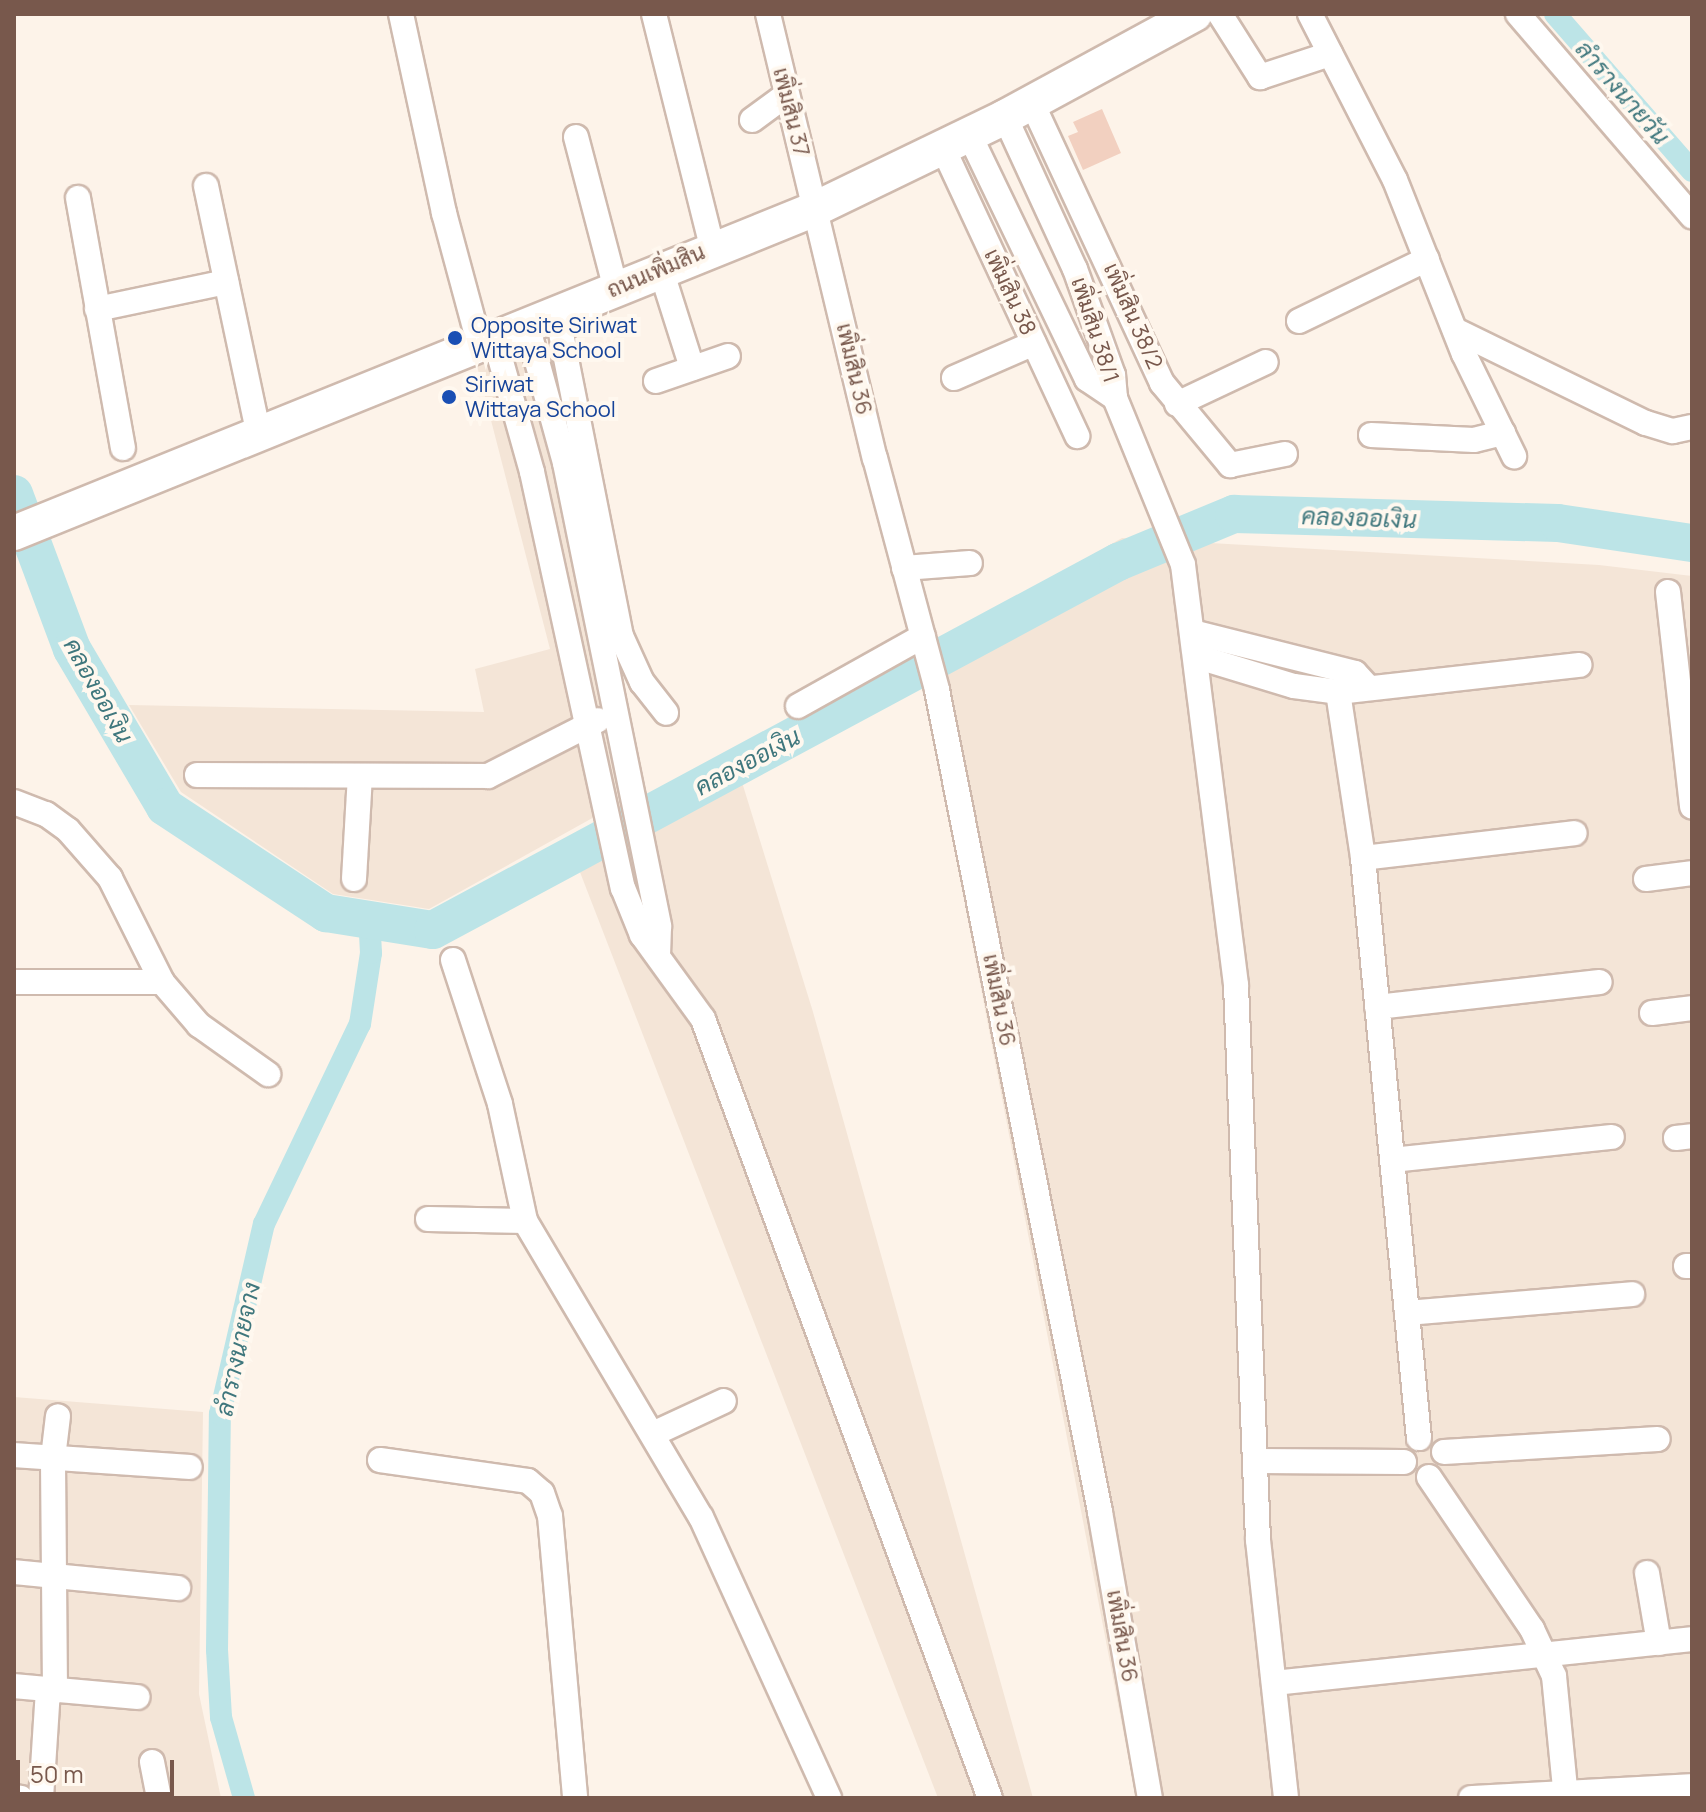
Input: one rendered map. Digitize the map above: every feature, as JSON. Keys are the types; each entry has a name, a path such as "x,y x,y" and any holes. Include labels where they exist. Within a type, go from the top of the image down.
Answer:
{"street":[{"path":"401,14 444,213 532,472 623,888 642,935 658,952 703,1019 990,1798"},
{"path":"654,14 712,247"},
{"name":"เพิ่มสิน 37","path":"768,14 815,209"},
{"name":"ถนนเพิ่มสิน","path":"14,533 57,519 487,343 712,247 815,209 1018,110 1154,24 1195,14"},
{"path":"1220,14 1260,77 1330,54"},
{"path":"1310,14 1395,180 1455,330 1514,456"},
{"path":"1518,14 1692,216"},
{"path":"752,120 786,95"},
{"name":"เพิ่มสิน 38/1","path":"1018,110 1113,375 1115,398"},
{"name":"เพิ่มสิน 38/2","path":"1018,110 1162,383 1177,404 1230,465 1285,454"},
{"path":"576,137 616,289"},
{"name":"เพิ่มสิน 38/1","path":"956,141 1060,323 1087,379 1115,398"},
{"name":"เพิ่มสิน 38","path":"956,141 1034,343 1077,436"},
{"path":"206,186 259,436"},
{"path":"78,198 123,448"},
{"name":"เพิ่มสิน 36","path":"815,209 937,690 1100,1512 1150,1798"},
{"path":"1299,321 1427,259"},
{"path":"661,270 692,368"},
{"path":"97,309 226,282"},
{"path":"1060,323 1091,312"},
{"path":"542,319 621,636 642,682 666,713"},
{"path":"542,319 565,463 659,927 658,952"},
{"path":"1455,330 1646,423 1673,431 1692,427"},
{"path":"954,378 1034,343"},
{"path":"656,381 728,356"},
{"path":"1177,404 1266,362"},
{"path":"1115,398 1154,486 1183,565 1236,985 1258,1540 1286,1798"},
{"path":"1371,435 1474,440 1503,433"},
{"path":"904,568 970,563"},
{"path":"1668,592 1681,618 1692,807"},
{"path":"798,706 924,639"},
{"path":"1193,644 1355,673 1368,687"},
{"path":"1193,644 1294,686 1338,692 1579,665"},
{"path":"1338,692 1363,858 1419,1438"},
{"path":"197,775 498,774 587,724 615,714"},
{"path":"354,879 360,776"},
{"path":"14,802 46,814 68,830 110,878 162,982 199,1025 268,1074"},
{"path":"1363,858 1575,833"},
{"path":"1646,879 1692,873"},
{"path":"453,960 500,1104 525,1221 701,1517 829,1798"},
{"path":"14,982 162,982"},
{"path":"1377,1007 1600,982"},
{"path":"1652,1013 1692,1008"},
{"path":"1392,1160 1612,1137"},
{"path":"428,1219 525,1221"},
{"path":"1407,1313 1632,1294"},
{"path":"653,1434 724,1401"},
{"path":"41,1798 52,1690 53,1458 58,1416"},
{"path":"1419,1438 1435,1440 1444,1452 1442,1468 1429,1477 1414,1475 1404,1462 1407,1447 1419,1438"},
{"path":"1444,1452 1658,1439"},
{"path":"14,1455 190,1467"},
{"path":"380,1460 528,1481 542,1493 550,1516 575,1798"},
{"path":"1257,1461 1404,1462"},
{"path":"1429,1477 1544,1654 1554,1676 1566,1795"},
{"path":"14,1572 178,1588"},
{"path":"1647,1573 1659,1643"},
{"path":"1274,1683 1692,1639"},
{"path":"14,1686 138,1697"},
{"path":"152,1762 159,1798"},
{"path":"1471,1798 1692,1786"},
{"path":"14,1797 21,1798"}],"shaded area":[{"path":"551,346 653,822 737,766 813,1012 1033,1798 938,1798 578,867 603,853 605,811 429,909 333,894 181,792 129,705 484,712 475,669 550,649 477,366"},
{"path":"1122,538 1599,565 1692,576 1692,1798 1136,1798 917,654"},
{"path":"14,1397 203,1412 199,1694 221,1798 14,1798"}],"building":[{"path":"1102,109 1121,153 1083,170 1068,136 1078,132 1073,122"}],"waterway":[{"name":"ลำรางนายวัน","path":"1555,14 1692,171"},
{"name":"คลองออเงิน","path":"14,494 72,649 165,807 326,913 433,930 1118,562 1234,514 1558,523 1692,543"},
{"name":"ลำรางนายจาง","path":"244,1798 221,1717 217,1650 220,1414 264,1224 360,1024 371,953 369,920"}],"place":[{"name":"Opposite Siriwat Wittaya School","path":"455,338"},
{"name":"Siriwat Wittaya School","path":"449,397"}]}
